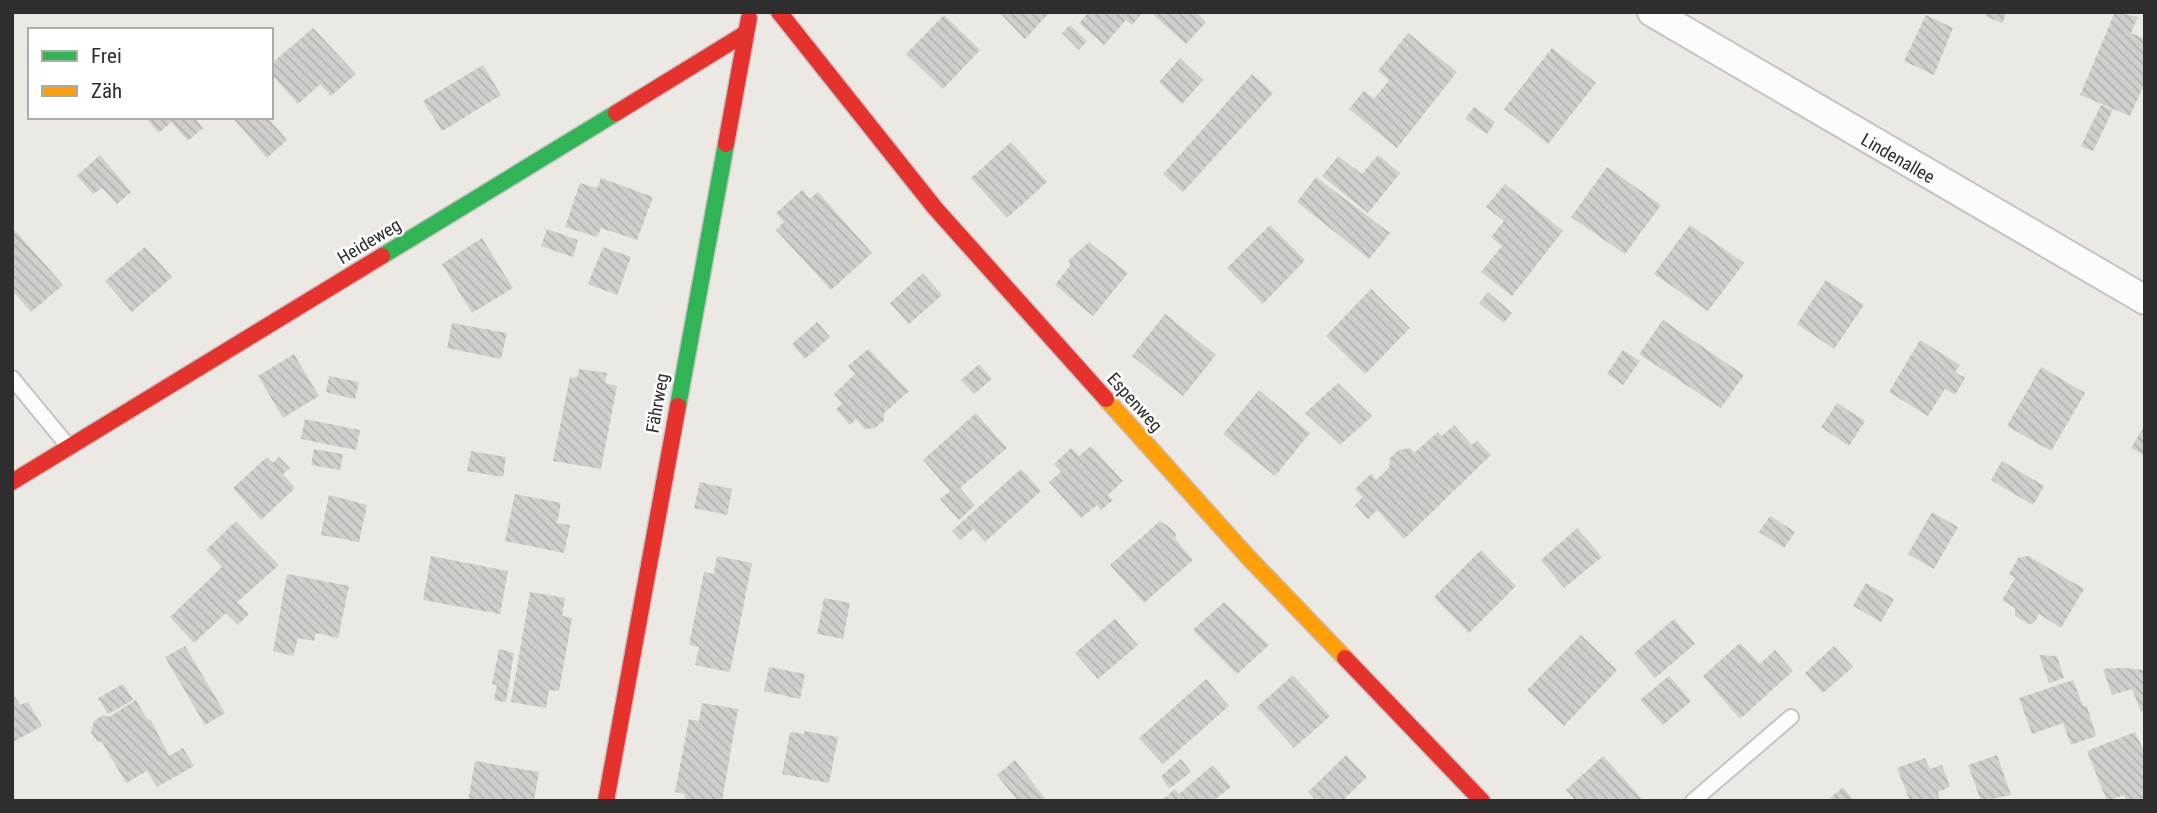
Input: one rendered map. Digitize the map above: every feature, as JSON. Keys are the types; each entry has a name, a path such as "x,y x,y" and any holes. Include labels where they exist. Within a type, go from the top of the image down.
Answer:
{"street":[{"name":"Fährweg","path":"606,801 750,12"},
{"name":"Espenweg","path":"779,12 944,218 1248,557 1482,801"},
{"name":"Lindenallee","path":"1652,12 2145,300"},
{"name":"Heideweg","path":"12,482 746,33"}],"lane":[{"path":"12,377 69,447"},
{"path":"1693,801 1791,717"}],"building":[{"path":"999,12 1050,12 1025,39"},
{"path":"1089,12 1143,12 1132,25 1126,20 1104,45 1079,23"},
{"path":"1150,12 1196,12 1206,22 1186,44"},
{"path":"1986,12 2007,12 2002,23 1985,16"},
{"path":"2115,12 2138,17 2131,33 2145,39 2145,82 2130,116 2080,95"},
{"path":"944,15 980,50 943,89 906,54"},
{"path":"1926,15 1953,28 1934,75 1904,61"},
{"path":"1070,25 1087,41 1079,50 1062,33"},
{"path":"313,28 356,74 331,96 320,84 298,104 273,76 273,62"},
{"path":"1408,33 1457,72 1397,148 1349,109 1364,91 1374,99 1389,80 1378,71"},
{"path":"1552,48 1596,83 1548,144 1504,109"},
{"path":"1180,58 1203,80 1182,104 1159,82"},
{"path":"483,65 501,95 442,131 423,101"},
{"path":"1252,74 1273,93 1183,192 1163,174"},
{"path":"2101,105 2113,110 2093,151 2081,146"},
{"path":"1474,107 1495,122 1487,134 1465,119"},
{"path":"147,119 196,119 203,128 188,141 171,122 159,133"},
{"path":"234,119 269,119 287,140 267,158"},
{"path":"1011,142 1047,182 1007,218 971,178"},
{"path":"100,155 131,192 117,204 102,188 93,194 77,176"},
{"path":"1378,155 1400,173 1368,213 1322,176 1338,156 1362,174"},
{"path":"1607,167 1661,205 1625,254 1571,217"},
{"path":"1316,177 1390,233 1369,259 1297,202"},
{"path":"601,178 653,197 637,240 601,228 597,237 565,227 580,183 597,188"},
{"path":"1505,184 1563,231 1512,296 1481,272 1502,246 1491,237 1504,221 1486,207"},
{"path":"802,190 810,199 818,192 872,253 831,290 776,230 784,222 776,213"},
{"path":"1270,225 1305,260 1263,304 1227,268"},
{"path":"1690,225 1744,263 1708,311 1654,274"},
{"path":"12,227 63,285 31,312 12,290"},
{"path":"547,229 578,240 573,257 541,246"},
{"path":"482,238 513,288 472,313 442,264"},
{"path":"1089,242 1128,273 1093,316 1055,285 1070,266 1069,260"},
{"path":"145,247 172,277 132,312 105,281"},
{"path":"603,247 631,257 617,295 588,284"},
{"path":"923,273 942,295 909,324 890,303"},
{"path":"1826,280 1864,305 1834,349 1797,324"},
{"path":"1371,289 1410,328 1365,374 1326,336"},
{"path":"1488,292 1512,313 1504,323 1479,303"},
{"path":"1165,314 1216,355 1183,396 1132,356"},
{"path":"1663,320 1744,375 1721,408 1639,354"},
{"path":"817,322 830,337 805,359 792,344"},
{"path":"452,323 507,333 501,359 447,348"},
{"path":"1920,340 1960,365 1955,372 1965,378 1955,395 1945,389 1928,416 1889,392"},
{"path":"868,349 909,391 884,413 884,420 875,428 865,429 856,419 850,425 836,409 842,404 834,394 855,374 848,366"},
{"path":"1623,350 1640,361 1623,385 1607,374"},
{"path":"294,354 319,396 283,418 258,376"},
{"path":"979,364 992,379 974,394 961,380"},
{"path":"2041,367 2085,393 2051,451 2007,426"},
{"path":"579,369 607,373 605,383 617,386 601,469 553,461 570,377 577,378"},
{"path":"329,376 359,382 355,399 326,392"},
{"path":"1338,383 1372,416 1340,445 1305,413"},
{"path":"1259,390 1310,433 1275,476 1223,434"},
{"path":"1837,403 1865,421 1849,446 1821,427"},
{"path":"976,413 1007,448 960,488 975,505 959,520 940,499 950,491 923,460"},
{"path":"305,419 360,430 356,450 301,439"},
{"path":"1454,425 1472,445 1477,440 1491,455 1404,539 1377,510 1368,519 1355,505 1363,497 1355,489 1371,474 1376,480 1389,468 1390,458 1399,450 1410,448 1414,453 1438,432 1442,436"},
{"path":"2145,425 2145,456 2131,448"},
{"path":"1091,446 1123,481 1108,495 1113,500 1101,510 1097,505 1081,518 1049,482 1061,472 1054,464 1071,448 1079,456"},
{"path":"314,449 343,454 340,470 311,465"},
{"path":"471,451 506,457 503,477 467,471"},
{"path":"267,457 273,463 279,457 290,468 283,474 295,488 261,520 233,488"},
{"path":"2002,461 2044,486 2033,505 1991,480"},
{"path":"1021,469 1041,491 985,542 973,529 961,540 952,531"},
{"path":"700,482 732,489 727,515 694,508"},
{"path":"515,494 561,503 557,523 570,525 564,553 505,541"},
{"path":"329,495 367,505 359,542 321,535"},
{"path":"1932,512 1958,527 1934,569 1908,554"},
{"path":"1770,516 1795,532 1784,548 1759,532"},
{"path":"236,521 279,565 237,602 249,614 238,625 226,613 194,643 170,617 222,567 206,550"},
{"path":"1160,521 1176,534 1175,539 1193,560 1144,603 1110,565"},
{"path":"1577,528 1602,557 1564,588 1541,560"},
{"path":"1481,550 1516,586 1469,633 1434,597"},
{"path":"431,556 508,571 500,614 423,600"},
{"path":"717,556 752,563 730,672 695,665 699,647 689,645 704,572 714,574"},
{"path":"2028,556 2084,589 2061,628 2039,614 2034,623 2029,624 2015,616 2015,608 2002,600 2015,578 2009,574 2018,558"},
{"path":"287,574 349,586 338,638 316,633 314,641 298,638 293,656 273,651"},
{"path":"1866,583 1894,599 1881,622 1853,606"},
{"path":"530,592 565,598 562,616 572,618 559,691 549,690 546,708 511,702"},
{"path":"824,598 850,603 843,639 817,634"},
{"path":"1224,602 1269,645 1237,674 1193,630"},
{"path":"1115,619 1138,645 1098,679 1075,653"},
{"path":"1674,619 1695,644 1655,678 1634,653"},
{"path":"1581,635 1617,670 1564,726 1527,690"},
{"path":"1740,643 1760,664 1775,650 1793,671 1740,719 1703,676"},
{"path":"185,646 225,713 205,725 165,657"},
{"path":"1834,646 1853,667 1823,693 1805,673"},
{"path":"499,649 514,653 506,702 494,700 497,685 492,684"},
{"path":"2039,655 2057,656 2064,678 2049,683"},
{"path":"769,667 805,674 800,699 764,691"},
{"path":"2103,669 2145,670 2145,711 2141,712 2132,689 2112,695"},
{"path":"1293,675 1330,716 1294,748 1257,707"},
{"path":"1669,676 1691,701 1663,725 1640,700"},
{"path":"1206,679 1229,706 1163,764 1139,738"},
{"path":"2073,680 2083,706 2087,706 2096,736 2071,745 2063,723 2032,734 2019,698"},
{"path":"123,684 133,700 108,714 98,698"},
{"path":"12,692 20,705 28,702 42,726 15,741 12,736"},
{"path":"136,700 147,719 151,720 169,756 183,748 194,766 157,787 147,771 126,783 102,742 97,741 91,732 94,721 103,715 109,717"},
{"path":"702,703 738,709 722,801 684,801 685,794 675,792 689,719 699,721"},
{"path":"804,731 838,737 829,783 782,774 790,732 804,734"},
{"path":"2135,732 2145,753 2145,798 2126,801 2124,795 2107,801 2087,751"},
{"path":"1346,755 1367,777 1342,801 1316,801 1308,792"},
{"path":"1997,755 2011,795 1981,801 1968,765"},
{"path":"1603,756 1644,801 1576,801 1566,790"},
{"path":"1925,758 1930,769 1942,765 1950,787 1938,792 1940,801 1910,801 1897,768"},
{"path":"1181,759 1191,772 1169,789 1161,776"},
{"path":"1015,760 1047,801 1018,801 997,775"},
{"path":"475,761 539,772 534,801 468,801"},
{"path":"1213,765 1231,787 1213,801 1161,801 1175,789 1179,794"},
{"path":"1843,787 1854,801 1827,801"}],"traffic: fast":[{"path":"382,256 616,113"},
{"path":"678,406 726,144"}],"traffic: slow":[{"path":"1106,399 1248,557 1345,658"}],"traffic: jam":[{"path":"779,12 935,208 1106,399"},
{"path":"726,144 749,18"},
{"path":"616,113 746,33"},
{"path":"12,482 382,256"},
{"path":"606,801 678,406"},
{"path":"1345,658 1482,801"}]}
